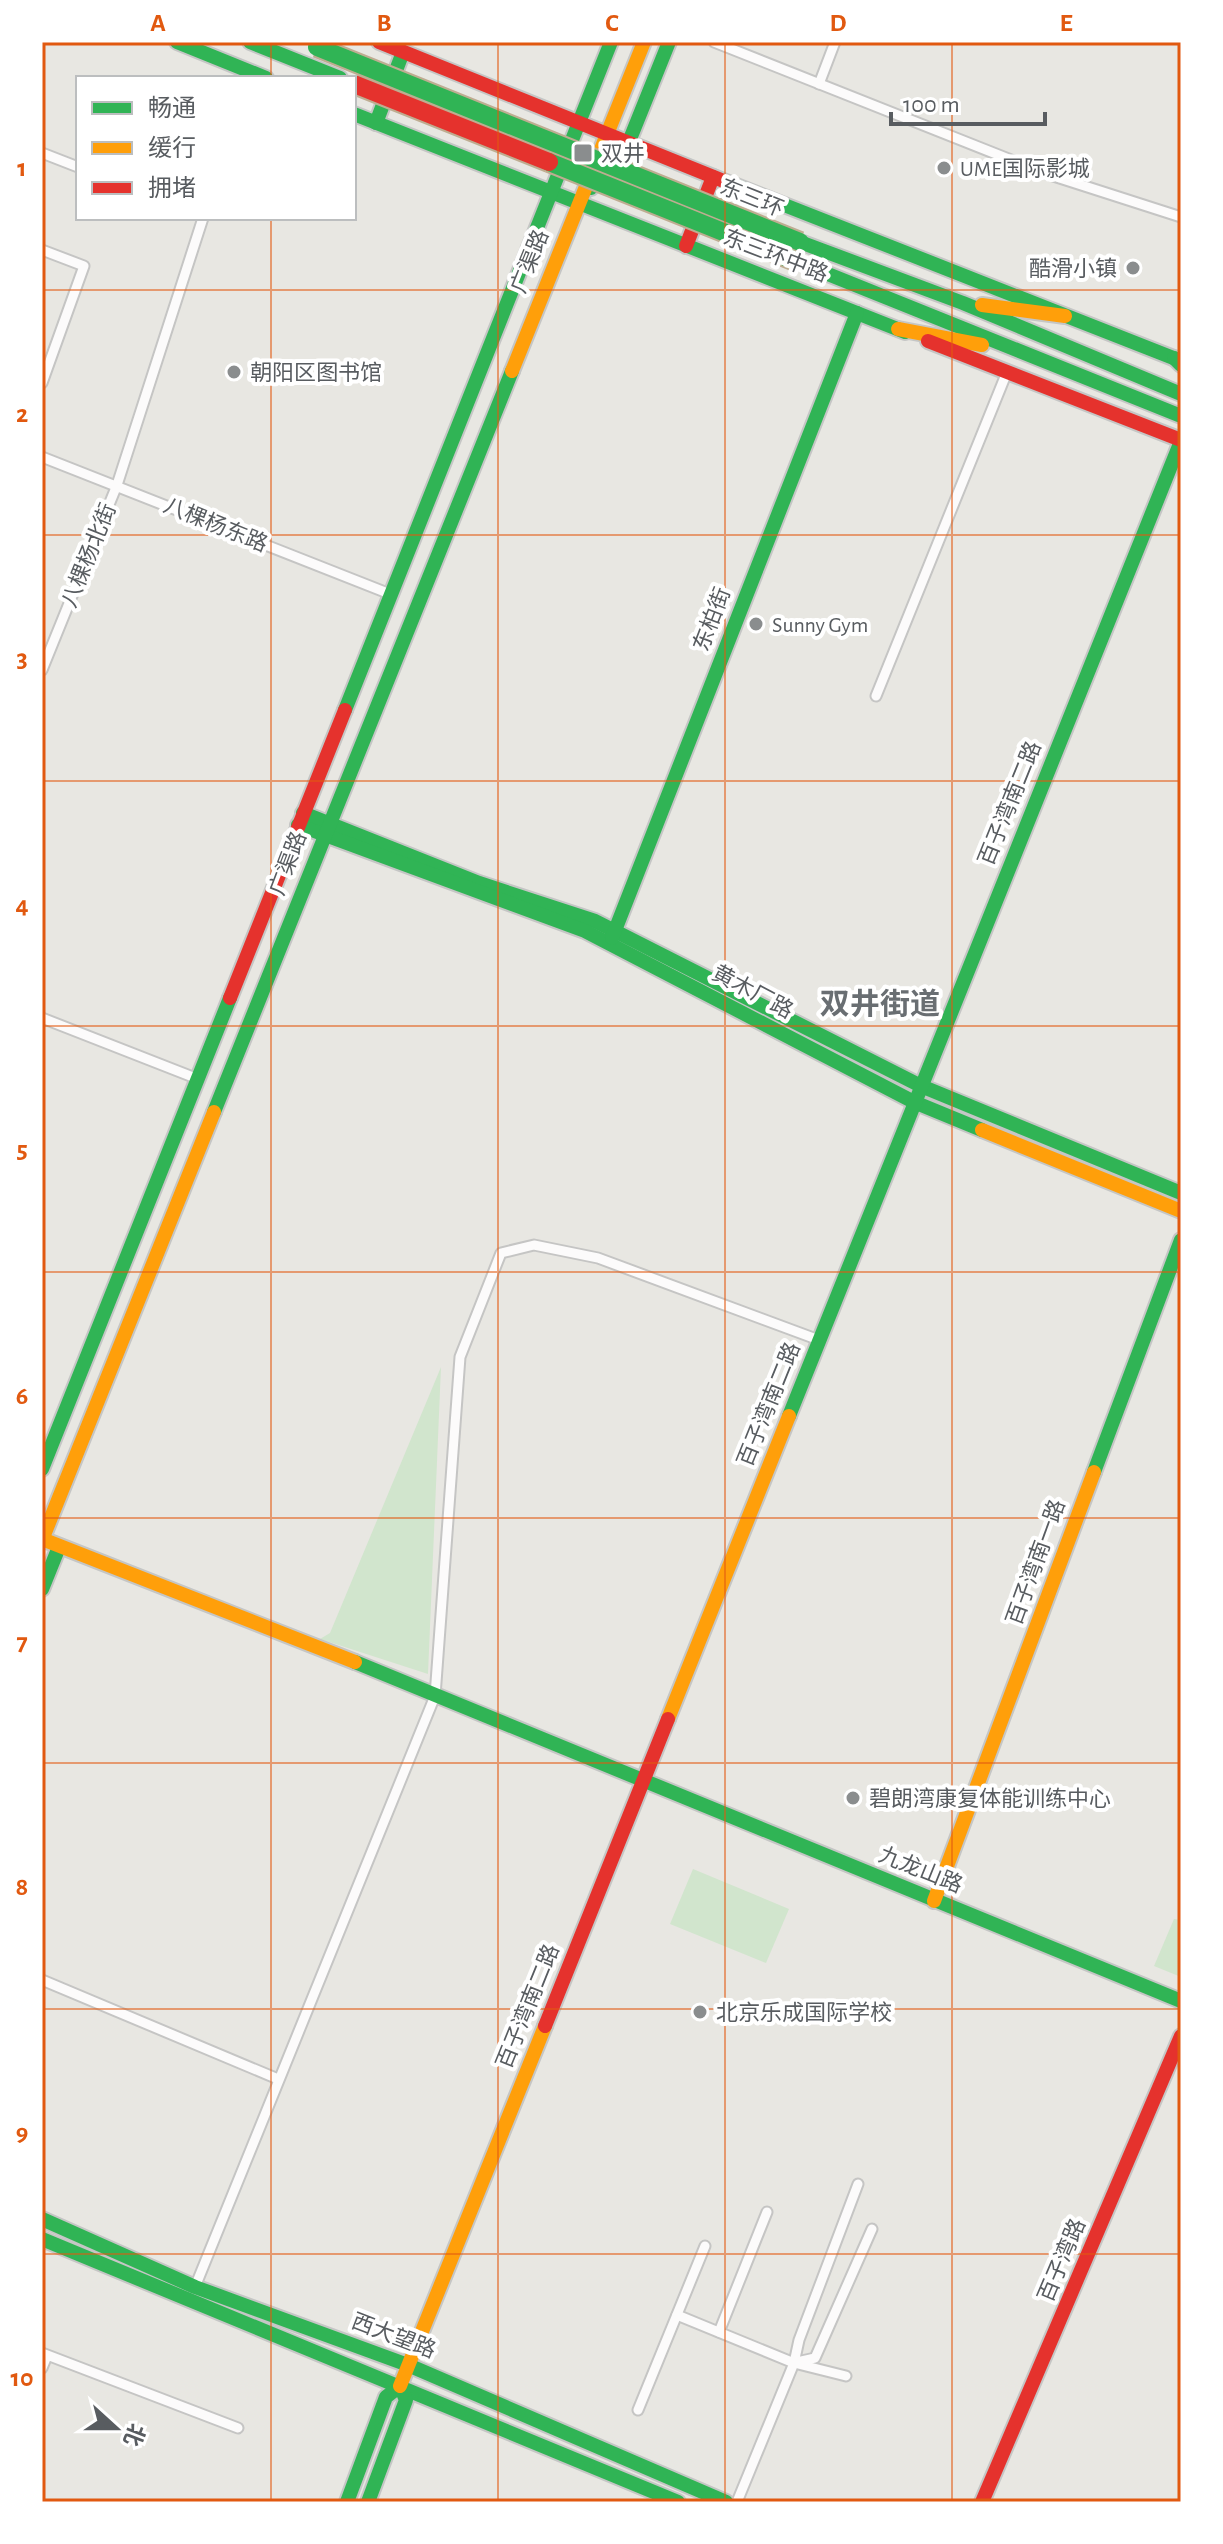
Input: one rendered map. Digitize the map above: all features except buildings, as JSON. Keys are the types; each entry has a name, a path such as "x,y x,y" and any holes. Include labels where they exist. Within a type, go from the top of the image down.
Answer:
{"main road":[{"path":"177,42 261,76"},
{"path":"250,42 335,76"},
{"path":"379,42 628,144 1179,361"},
{"name":"广渠路","path":"42,1469 611,42"},
{"name":"广渠路","path":"42,1589 46,1541 326,829 644,42"},
{"path":"578,204 628,144 669,42"},
{"name":"东三环","path":"311,44 800,242 963,303 1181,394"},
{"path":"376,123 403,52"},
{"name":"东三环","path":"356,85 1181,416"},
{"name":"东三环中路","path":"356,115 1181,441"},
{"path":"686,246 713,177"},
{"path":"963,303 1065,316"},
{"name":"东柏街","path":"613,936 857,313"},
{"path":"898,329 1021,352"},
{"path":"1144,402 1181,429"},
{"name":"百子湾南二路","path":"400,2386 1181,441"},
{"name":"黄木厂路","path":"301,819 613,936 917,1094 1181,1211"},
{"name":"黄木厂路","path":"917,1094 1181,1193"},
{"name":"百子湾南一路","path":"934,1901 1181,1240"},
{"name":"九龙山路","path":"46,1541 217,1606 1181,2001"},
{"name":"百子湾路","path":"982,2502 1181,2036"},
{"name":"西大望路","path":"42,2219 195,2287 408,2365 726,2502"},
{"name":"西大望路","path":"42,2239 245,2327 400,2386 678,2502"},
{"path":"347,2502 386,2397 400,2386 406,2400 368,2502"}],"street":[{"path":"714,42 1044,173 1181,217"},
{"path":"819,84 835,42"},
{"path":"42,153 76,166"},
{"name":"八棵杨北街","path":"42,670 117,485 202,220"},
{"path":"42,250 84,266 42,383"},
{"path":"876,696 1007,372"},
{"name":"八棵杨东路","path":"42,457 390,594"},
{"path":"42,1018 198,1079"},
{"path":"195,2287 435,1696 460,1357 501,1253 534,1245 598,1258 819,1340"},
{"path":"42,1980 278,2079"},
{"path":"737,2502 794,2363 799,2340 858,2184"},
{"path":"719,2332 767,2212"},
{"path":"794,2363 815,2358 872,2229"},
{"path":"638,2410 705,2246"},
{"path":"677,2315 794,2363 846,2376"},
{"path":"42,2368 44,2355 238,2428"}],"green space":[{"path":"441,1367 428,1674 320,1639 330,1633"},
{"path":"693,1869 789,1909 766,1963 670,1924"},
{"path":"1174,1919 1181,1920 1181,1977 1154,1966"}],"traffic: fast":[{"path":"177,42 261,76"},
{"path":"250,42 335,76"},
{"path":"345,710 611,42"},
{"path":"591,188 628,144 669,42"},
{"path":"317,47 800,242"},
{"path":"376,123 403,52"},
{"path":"356,115 905,332"},
{"path":"549,162 793,260"},
{"path":"736,186 1181,361"},
{"path":"800,242 963,303 1181,394"},
{"path":"793,260 1181,416"},
{"path":"612,938 857,313"},
{"path":"1174,358 1181,365"},
{"path":"214,1112 512,371"},
{"path":"789,1416 1181,441"},
{"path":"303,813 479,883 595,921 921,1086 1181,1193"},
{"path":"298,825 585,931 914,1102 982,1130"},
{"path":"42,1469 230,998"},
{"path":"1094,1472 1181,1240"},
{"path":"42,1589 59,1547"},
{"path":"355,1662 1181,2001"},
{"path":"42,2219 195,2287 408,2365 726,2502"},
{"path":"42,2239 678,2502"},
{"path":"347,2502 386,2397 400,2386"},
{"path":"368,2502 406,2400 400,2386"}],"traffic: slow":[{"path":"512,371 644,42"},
{"path":"982,305 1065,316"},
{"path":"898,329 982,345"},
{"path":"42,1540 214,1112"},
{"path":"982,1130 1181,1211"},
{"path":"668,1719 789,1416"},
{"path":"934,1901 1094,1472"},
{"path":"42,1539 355,1662"},
{"path":"400,2386 545,2026"}],"traffic: jam":[{"path":"379,42 736,186"},
{"path":"356,85 549,162"},
{"path":"686,246 713,177"},
{"path":"928,341 1181,440"},
{"path":"230,998 345,710"},
{"path":"545,2026 668,1719"},
{"path":"982,2502 1181,2036"}],"place":[{"name":"双井","path":"583,153"},
{"name":"UME国际影城","path":"944,168"},
{"name":"酷滑小镇","path":"1133,268"},
{"name":"朝阳区图书馆","path":"234,372"},
{"name":"Sunny Gym","path":"756,624"},
{"name":"碧朗湾康复体能训练中心","path":"853,1798"},
{"name":"北京乐成国际学校","path":"700,2012"}],"district":[{"name":"双井街道","path":"880,1004"}]}
